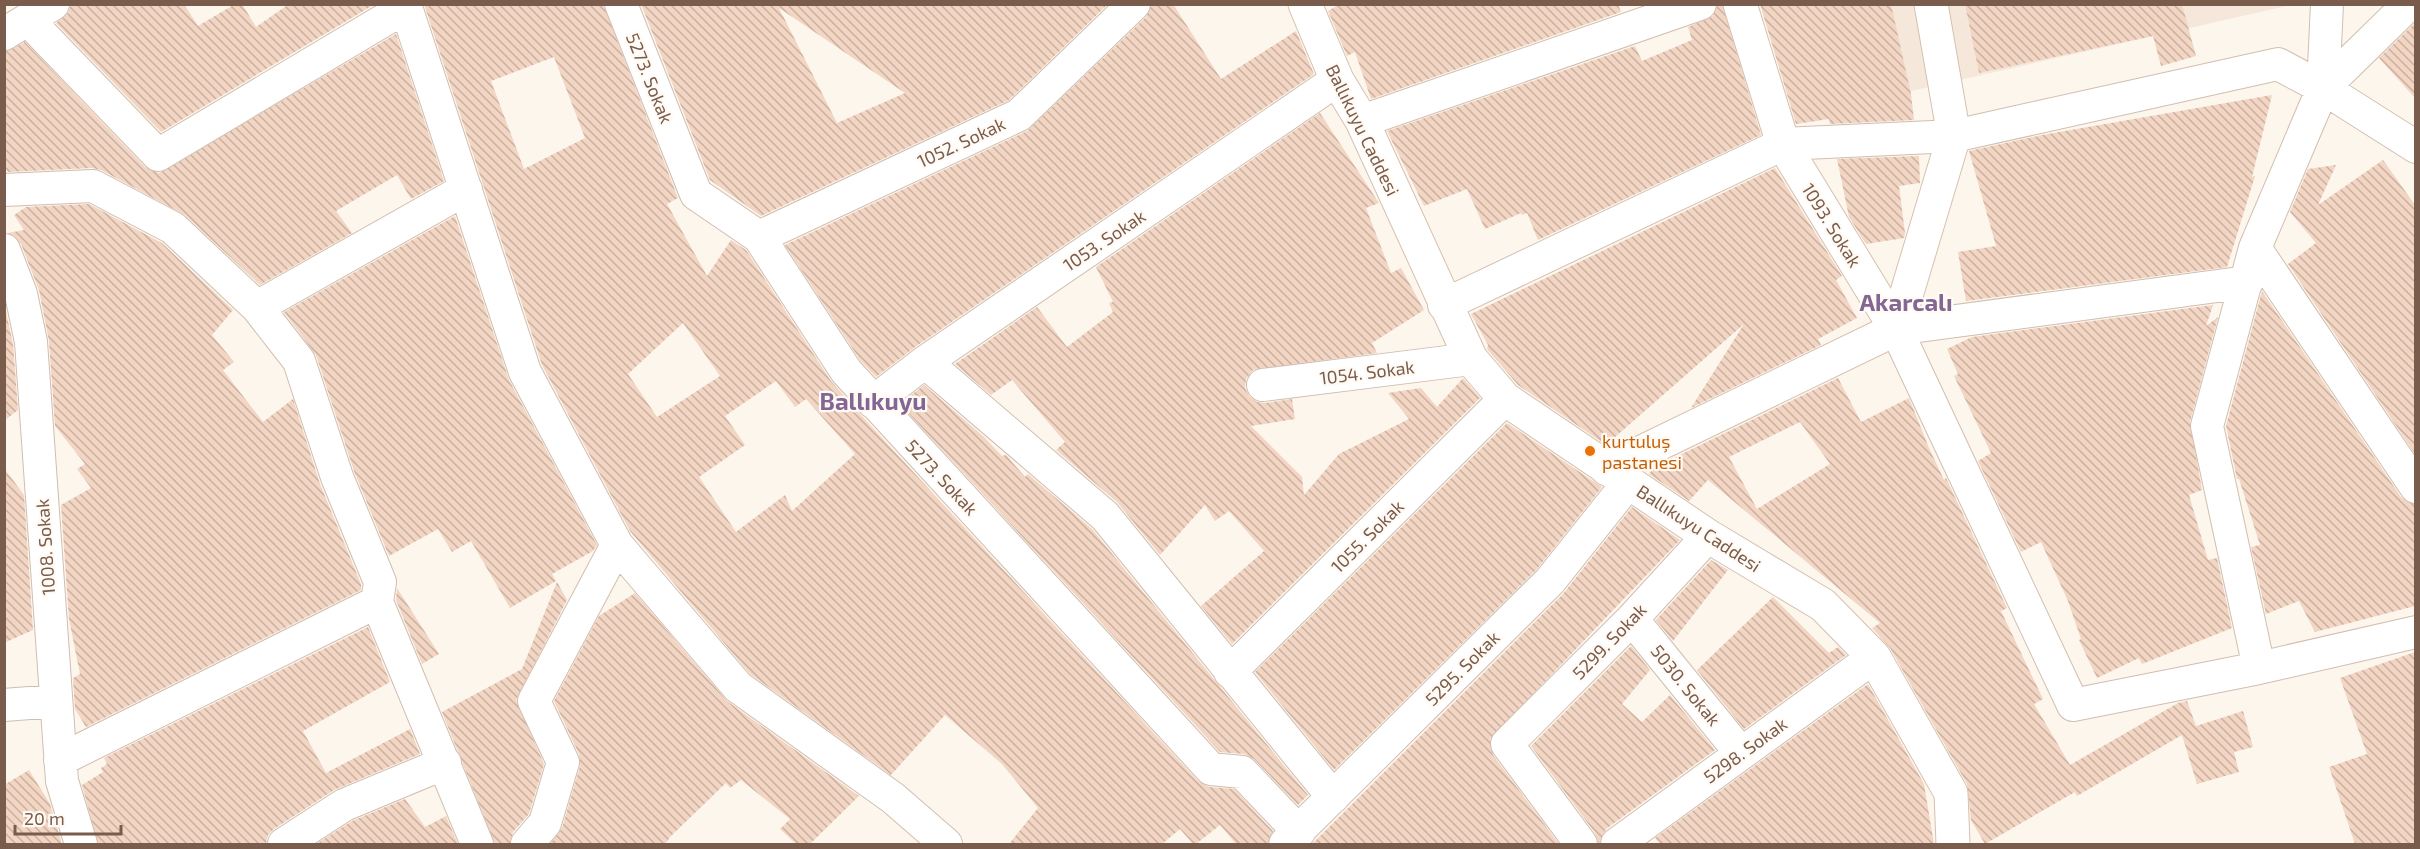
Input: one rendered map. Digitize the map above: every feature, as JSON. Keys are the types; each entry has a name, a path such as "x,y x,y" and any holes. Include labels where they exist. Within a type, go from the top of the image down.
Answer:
{"main road":[{"name":"Ballıkuyu Caddesi","path":"1305,4 1337,80 1362,121 1444,305 1471,359 1505,399 1708,536 1823,605 1874,657 1951,793 1953,844"},
{"name":"1093. Sokak","path":"1740,4 1783,144 1896,329"},
{"path":"1617,476 1896,329 1954,136 1931,4"}],"street":[{"name":"5273. Sokak","path":"621,4 696,194 759,237 846,371 873,402 1211,770 1242,772 1292,838"},
{"name":"1052. Sokak","path":"759,237 1019,115 1134,4"},
{"path":"1362,121 1700,4"},
{"path":"2259,668 2207,426 2255,248 2323,88 2327,4"},
{"path":"2323,88 2409,4"},
{"path":"28,20 158,155 406,6 525,372 617,545 738,687 893,798 946,844"},
{"path":"1444,305 1783,144 1954,136 2278,64 2323,88 2415,147"},
{"name":"1053. Sokak","path":"873,402 926,362 1337,80"},
{"path":"4,190 93,186 173,228 257,307 299,360 337,477 380,582 377,602 477,844"},
{"path":"257,307 466,189"},
{"path":"2255,248 2415,486"},
{"name":"1008. Sokak","path":"4,250 13,302 31,342 62,781 81,844"},
{"path":"2247,282 1896,329 2073,705 2259,668 2415,633"},
{"name":"1054. Sokak","path":"1263,385 1471,359"},
{"path":"926,362 1105,516 1333,797"},
{"name":"1055. Sokak","path":"1230,672 1505,399"},
{"name":"5295. Sokak","path":"1292,838 1550,581 1617,476"},
{"name":"5299. Sokak","path":"1581,844 1507,744 1632,619 1708,536"},
{"path":"527,844 545,823 563,762 534,701 617,545"},
{"path":"60,760 377,602"},
{"name":"5030. Sokak","path":"1632,619 1740,752"},
{"name":"5298. Sokak","path":"1617,844 1740,752 1874,657"},
{"path":"4,705 55,701"},
{"path":"284,844 344,805 445,763"}],"shaded area":[{"path":"1785,4 2291,5 1818,112"}],"building":[{"path":"71,4 184,4 198,26 235,4 242,4 256,27 289,4 375,4 161,132 56,23 68,13"},
{"path":"424,4 603,4 678,198 667,204 707,276 731,240 746,250 831,381 859,413 1198,781 1209,787 1234,789 1273,831 1268,844 1236,844 1220,825 1196,844 1193,844 1180,829 1162,844 1009,844 1038,808 1002,764 945,715 891,775 750,674 630,531 542,365","holes":["554,57 585,138 524,169 491,81","683,323 720,376 657,417 628,374","776,381 795,407 806,399 855,454 792,511 785,495 736,532 699,477 745,445 725,416"]},
{"path":"641,4 1108,4 1009,100 761,216 710,180","holes":["779,8 905,93 837,123"]},
{"path":"1151,4 1173,4 1221,79 1296,31 1314,74 915,347 876,377 860,360 785,245 1027,131 1146,17"},
{"path":"1340,4 1618,4 1621,12 1371,99 1355,52 1347,56 1328,11"},
{"path":"1718,4 1722,4 1761,135 1538,240 1527,213 1522,215 1521,213 1485,229 1467,189 1424,206 1387,131 1635,46 1642,61 1692,40 1688,27 1713,16"},
{"path":"1760,4 1891,4 1911,94 1914,120 1830,124 1829,119 1796,124"},
{"path":"1965,4 2182,4 2196,56 2161,66 2153,36 1979,73"},
{"path":"2415,23 2415,98 2379,58"},
{"path":"396,34 444,181 411,199 397,175 336,211 352,233 260,285 185,215 101,170 92,168 8,172 4,167 4,52 25,42 145,167 159,173"},
{"path":"2272,95 2252,177 2255,176 2227,267 1966,301 1958,252 1996,246 1969,151 2042,135"},
{"path":"1320,113 1379,203 1366,208 1391,273 1401,268 1424,310 1372,343 1377,353 1253,370 1246,379 1245,388 1249,396 1257,402 1265,403 1292,399 1295,419 1251,426 1302,477 1304,495 1339,454 1409,419 1388,393 1421,388 1437,407 1463,378 1480,398 1232,644 1201,606 1264,551 1229,511 1215,521 1205,505 1160,555 1117,502 1056,450 1065,442 1012,380 991,395 955,364 1037,307 1067,347 1113,312 1109,303 1113,302 1096,267"},
{"path":"1919,156 1920,183 1899,186 1904,238 1866,244 1849,217 1837,159"},
{"path":"2383,160 2415,205 2415,454 2288,264 2316,243 2290,212 2308,169 2336,165 2318,205"},
{"path":"1775,168 1842,276 1836,280 1857,318 1818,339 1821,345 1691,408 1744,324 1606,445 1518,385 1487,349 1488,345 1471,314"},
{"path":"89,204 162,243 233,310 212,335 234,362 223,370 263,422 293,399 320,484 361,584 361,590 86,727 75,709 73,678 80,674 69,619 61,505 91,488 77,469 85,464 55,426 49,341 39,290 21,244 8,233 24,230 14,215 26,207"},
{"path":"455,216 509,380 597,545 593,551 552,574 556,581 510,608 471,541 452,552 438,529 389,556 354,471 316,355 284,312"},
{"path":"2262,291 2401,497 2415,505 2415,606 2315,632 2299,601 2266,614 2251,547 2260,545 2239,479 2237,479 2226,426"},
{"path":"4,303 13,344 18,410 4,421"},
{"path":"2213,305 2206,326 2218,317 2190,422 2202,490 2189,495 2208,560 2217,558 2232,628 2142,664 2139,658 2097,678 2079,640 2081,639 2068,601 2041,542 2021,552 1978,461 1991,453 1954,376 1958,374 1947,349 1972,337"},
{"path":"1838,378 1861,422 1909,398 1929,448 1944,480 1946,478 2007,608 2001,611 2043,699 2034,704 2070,765 2178,703 2187,701 2196,726 2243,711 2253,747 2234,752 2239,772 2197,784 2182,735 2077,796 2075,792 1985,844 1971,820 1967,784 1890,648 1872,628 1880,623 1708,480 1689,501 1649,474 1653,468","holes":["1800,422 1830,464 1757,509 1729,457"]},
{"path":"924,385 983,436 1002,456 1006,455 1025,477 1028,474 1092,529 1308,795 1298,805 1254,759 1244,754 1220,752 900,404"},
{"path":"1507,423 1602,487 1537,569 1334,770 1255,672"},
{"path":"4,468 24,495 33,630 4,643"},
{"path":"1632,507 1680,540 1490,739 1493,755 1559,844 1312,844 1563,594"},
{"path":"1711,560 1728,570 1673,641 1656,620"},
{"path":"557,582 567,600 516,700 544,764 529,814 513,832 510,844 495,844 442,712 522,669"},
{"path":"397,588 439,654 422,664 396,600"},
{"path":"635,593 727,701 859,796 810,844 796,844 780,829 790,819 741,780 730,788 726,783 665,844 550,844 562,828 580,766 579,754 554,701 599,616"},
{"path":"1773,597 1829,653 1838,647 1846,655 1744,729 1697,670"},
{"path":"368,627 390,682 303,731 326,773 410,729 420,754 334,790 274,829 268,835 266,844 98,844 82,785 103,772 101,768 107,764 104,758"},
{"path":"1631,646 1650,670 1622,704 1642,722 1670,695 1715,750 1606,829 1599,844 1595,833 1531,746"},
{"path":"2415,652 2415,844 2355,844 2329,767 2367,754 2340,678"},
{"path":"1868,684 1924,784 1934,844 1660,844 1655,838"},
{"path":"29,770 50,804 62,844 4,844 4,785"},
{"path":"405,799 425,827 446,816 458,844 316,844 352,821"}],"place":[{"name":"kurtuluş pastanesi","path":"1590,451"}],"district":[{"name":"Akarcalı","path":"1906,301"},
{"name":"Ballıkuyu","path":"873,400"}]}
